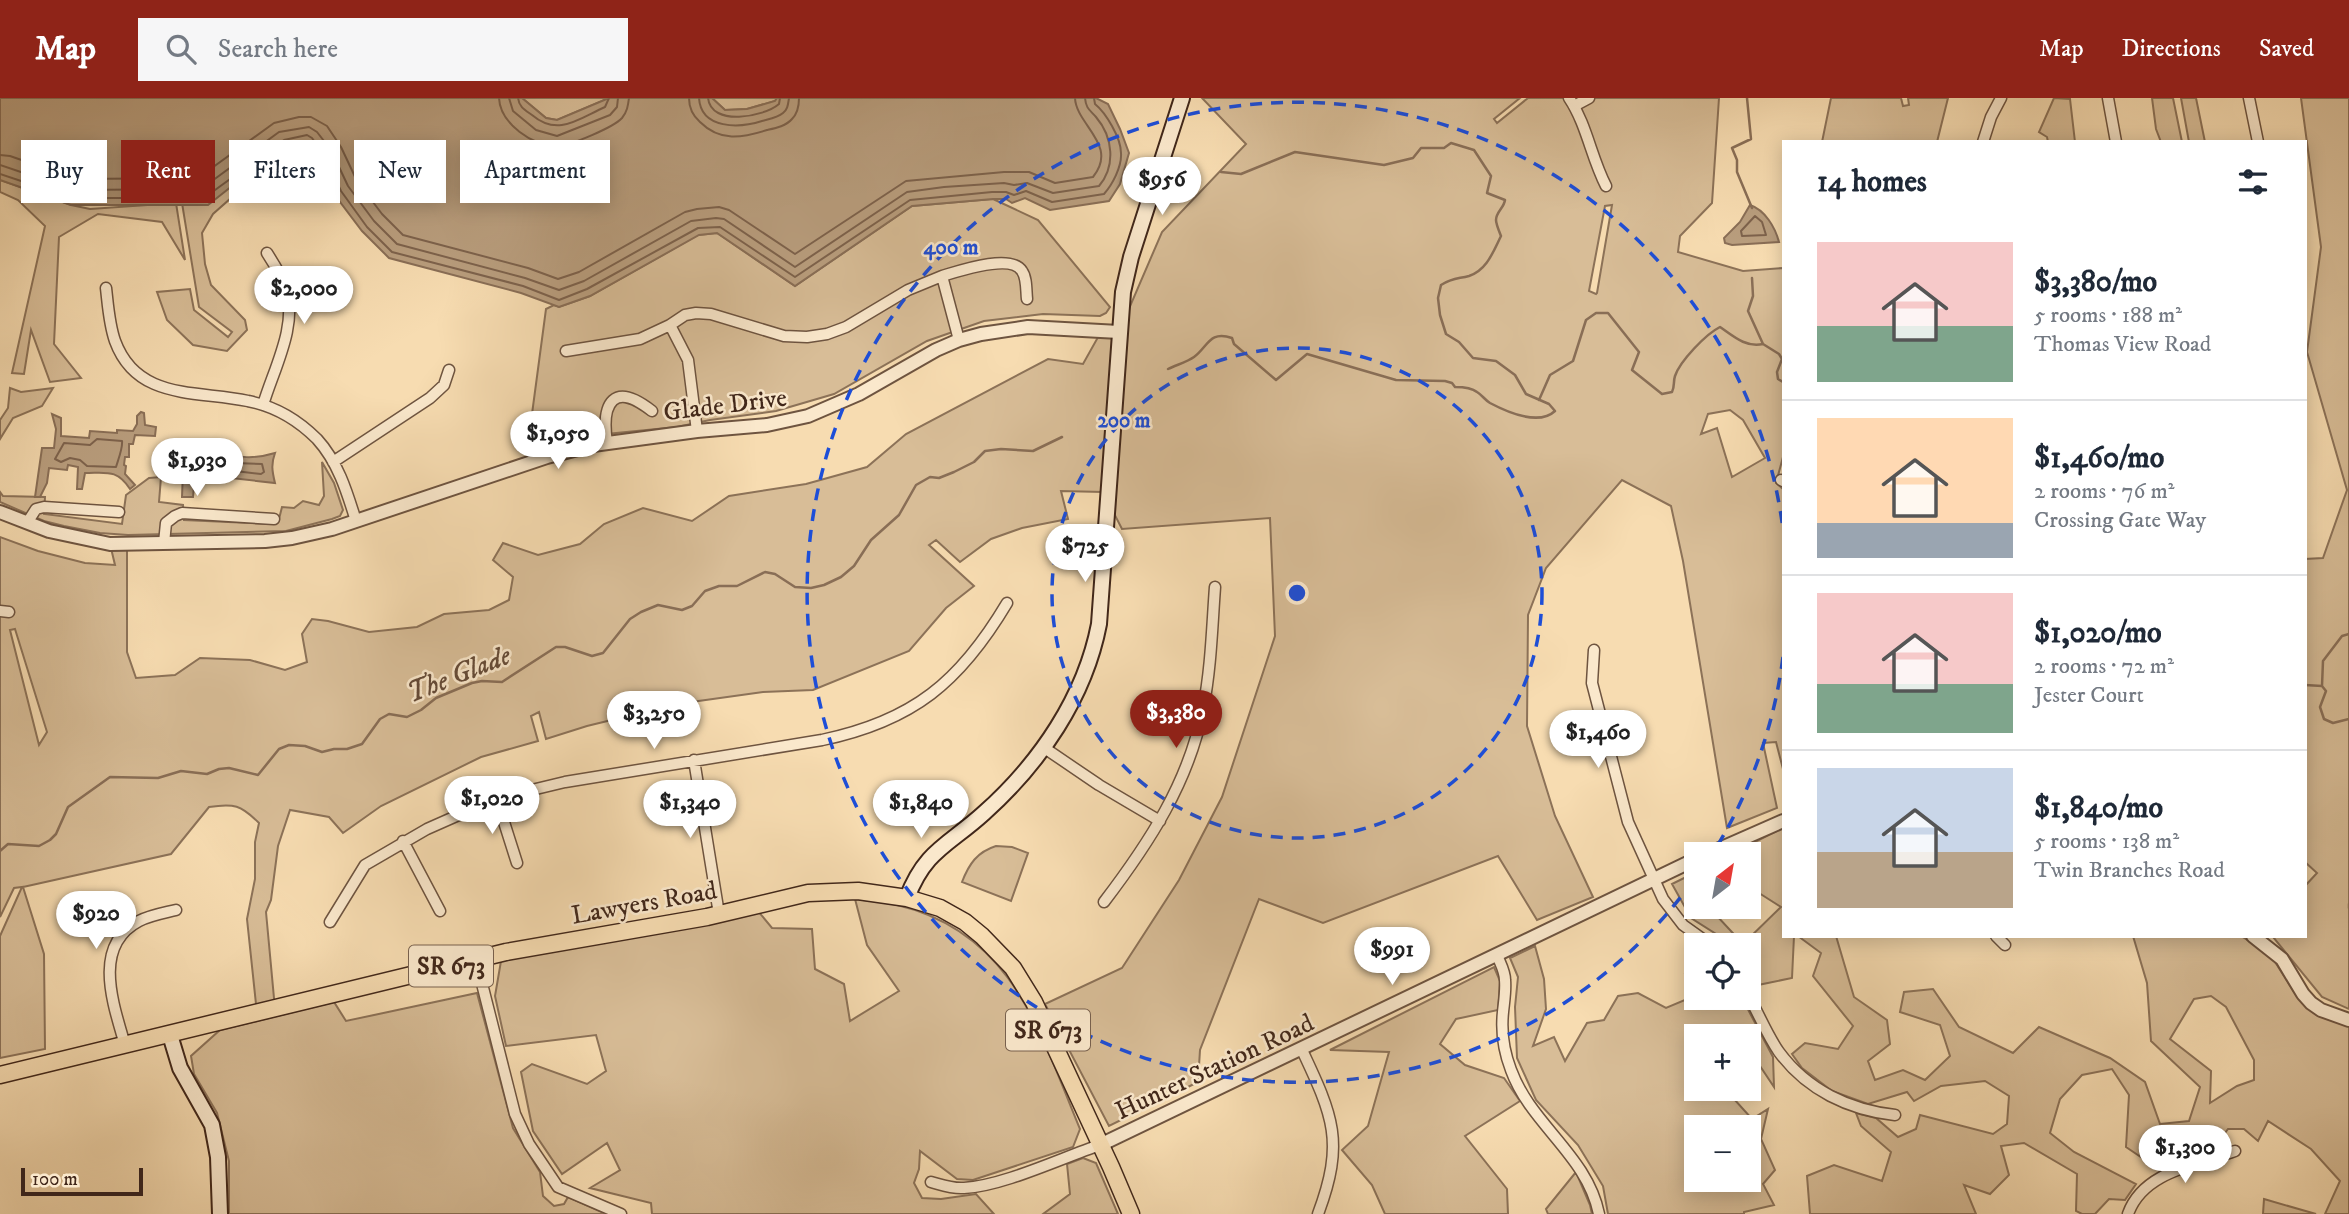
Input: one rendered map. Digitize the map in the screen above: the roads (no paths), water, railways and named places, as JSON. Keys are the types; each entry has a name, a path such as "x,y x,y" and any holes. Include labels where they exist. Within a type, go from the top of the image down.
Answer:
{"main road":[{"path":"907,898 914,879 934,852 985,812 1013,784 1043,747 1080,686 1089,664 1099,624 1123,292 1131,257 1182,98"},
{"name":"Lawyers Road","path":"0,1075 541,945 719,914 821,891 858,891 907,898 940,908 965,922 1013,968 1034,1002 1131,1214"},
{"path":"170,1035 180,1068 212,1125 218,1157 220,1214"}],"street":[{"path":"1589,98 1572,102 1606,186"},
{"path":"1984,140 2001,98"},
{"path":"2108,98 2116,140"},
{"path":"2249,98 2258,140"},
{"path":"263,405 286,335 290,310 285,285 267,253"},
{"path":"566,351 640,339 685,315 696,313 711,314 784,336 827,334 846,327 908,290 942,276 965,269 1006,263 1015,265 1024,274 1027,299"},
{"path":"942,276 959,340"},
{"path":"106,288 115,342 128,363 146,380 175,391 215,395 263,405 306,429 333,462 356,521"},
{"path":"670,325 688,360 697,431"},
{"name":"Glade Drive","path":"0,512 27,523 87,540 127,544 292,538 356,521 547,457 607,443 767,425 808,416 859,394 923,356 959,340 1028,327 1119,332"},
{"path":"333,462 430,398 443,385 449,370"},
{"path":"607,443 604,423 611,402 619,397 628,397 652,411"},
{"path":"27,523 36,509 44,507 119,512"},
{"path":"164,543 166,523 183,513 274,519"},
{"path":"1104,902 1160,821 1187,765 1203,710 1211,651 1215,587"},
{"path":"330,922 365,865 403,841 458,814 497,800 565,782 836,737 899,715 925,699 959,670 987,636 1007,603"},
{"path":"1594,650 1592,683 1622,803 1654,880 1673,913 1694,933"},
{"path":"1043,747 1116,796 1160,821"},
{"path":"694,760 719,914"},
{"path":"497,800 517,863"},
{"path":"1735,842 1782,821"},
{"path":"403,841 440,911"},
{"name":"Hunter Station Road","path":"932,1182 953,1188 971,1187 1010,1177 1100,1145 1684,865"},
{"path":"125,1045 110,983 111,954 131,926 149,916 176,910"},
{"path":"1998,938 2005,945"},
{"path":"2256,938 2282,959 2311,1003 2321,1010 2349,1020"},
{"path":"1497,955 1505,978 1503,1030 1510,1069 1524,1098 1577,1163 1595,1195 1599,1214"},
{"path":"476,960 514,1114 529,1143 558,1186 621,1214"},
{"path":"1756,1010 1780,1053 1812,1085 1850,1105 1871,1112 1895,1115"},
{"path":"1302,1050 1328,1112 1334,1141 1332,1171 1318,1214"},
{"path":"2128,1214 2136,1196 2152,1182 2235,1151"}],"water":[{"path":"0,98 522,98 546,118 557,120 609,98 712,98 725,110 747,109 775,101 777,98 1096,98 1108,104 1129,153 1120,184 1109,201 1050,210 1025,198 1012,203 1006,199 993,199 912,206 795,286 717,233 699,235 590,296 559,307 521,293 389,258 362,231 340,202 340,140 229,140 229,188 215,199 215,140 121,140 121,203 211,203 208,205 65,203 107,203 107,140 21,140 21,187 0,180"},
{"path":"1750,205 1769,220 1779,242 1732,245 1725,243 1724,238 1740,222"},
{"path":"141,412 144,413 145,425 156,427 155,436 135,435 133,444 129,444 129,457 125,457 125,474 135,485 130,489 116,475 85,473 82,489 77,489 78,467 68,465 67,470 49,468 47,483 40,497 35,497 42,448 54,448 56,429 52,414 61,418 61,436 89,438 90,431 133,431 137,416"},
{"path":"180,445 185,454 212,455 217,450 253,457 275,453 272,468 275,483 195,474 193,497 182,497"}],"waterway":[{"path":"1747,98 1751,139 1732,148 1737,160 1737,172 1752,208"},
{"path":"1168,369 1194,357 1214,338 1224,336 1232,338 1234,344 1276,380 1307,354 1396,380 1452,383 1455,387 1475,391 1490,403 1523,416 1540,417 1555,411 1549,404 1526,394 1515,375 1496,361 1473,358 1459,342 1446,334 1440,315 1438,298 1441,285 1469,276 1480,269 1489,260 1501,236 1496,220 1505,200 1487,193 1491,176 1474,150 1451,143 1444,148 1421,148 1413,158 1384,165 1295,152 1241,174 1221,172"},
{"path":"1752,278 1753,296 1748,311 1763,344"},
{"name":"The Glade","path":"1539,400 1550,375 1573,361 1586,320 1596,313 1608,313 1639,352 1632,370 1662,394 1672,392 1675,376 1682,363 1701,342 1720,327 1740,340 1763,344 1782,359"},
{"name":"The Glade","path":"1782,359 1777,372 1778,379 1782,381"},
{"name":"The Glade","path":"0,851 8,844 39,846 50,840 56,834 68,807 110,777 158,778 181,771 207,774 229,768 258,775 279,749 289,745 305,746 322,752 362,744 380,719 389,714 407,717 436,698 472,683 502,682 556,647 565,647 592,656 603,653 630,619 658,605 682,610 692,606 705,591 719,586 737,586 765,572 775,574 795,587 824,585 841,577 854,566 871,540 899,515 916,485 930,477 939,478 954,472 974,462 985,451 1033,451 1062,437"},
{"path":"2322,686 2323,661 2342,636 2349,634"},
{"name":"The Glade","path":"2307,685 2322,686 2326,691 2320,707 2324,719 2333,723 2349,719"}]}
